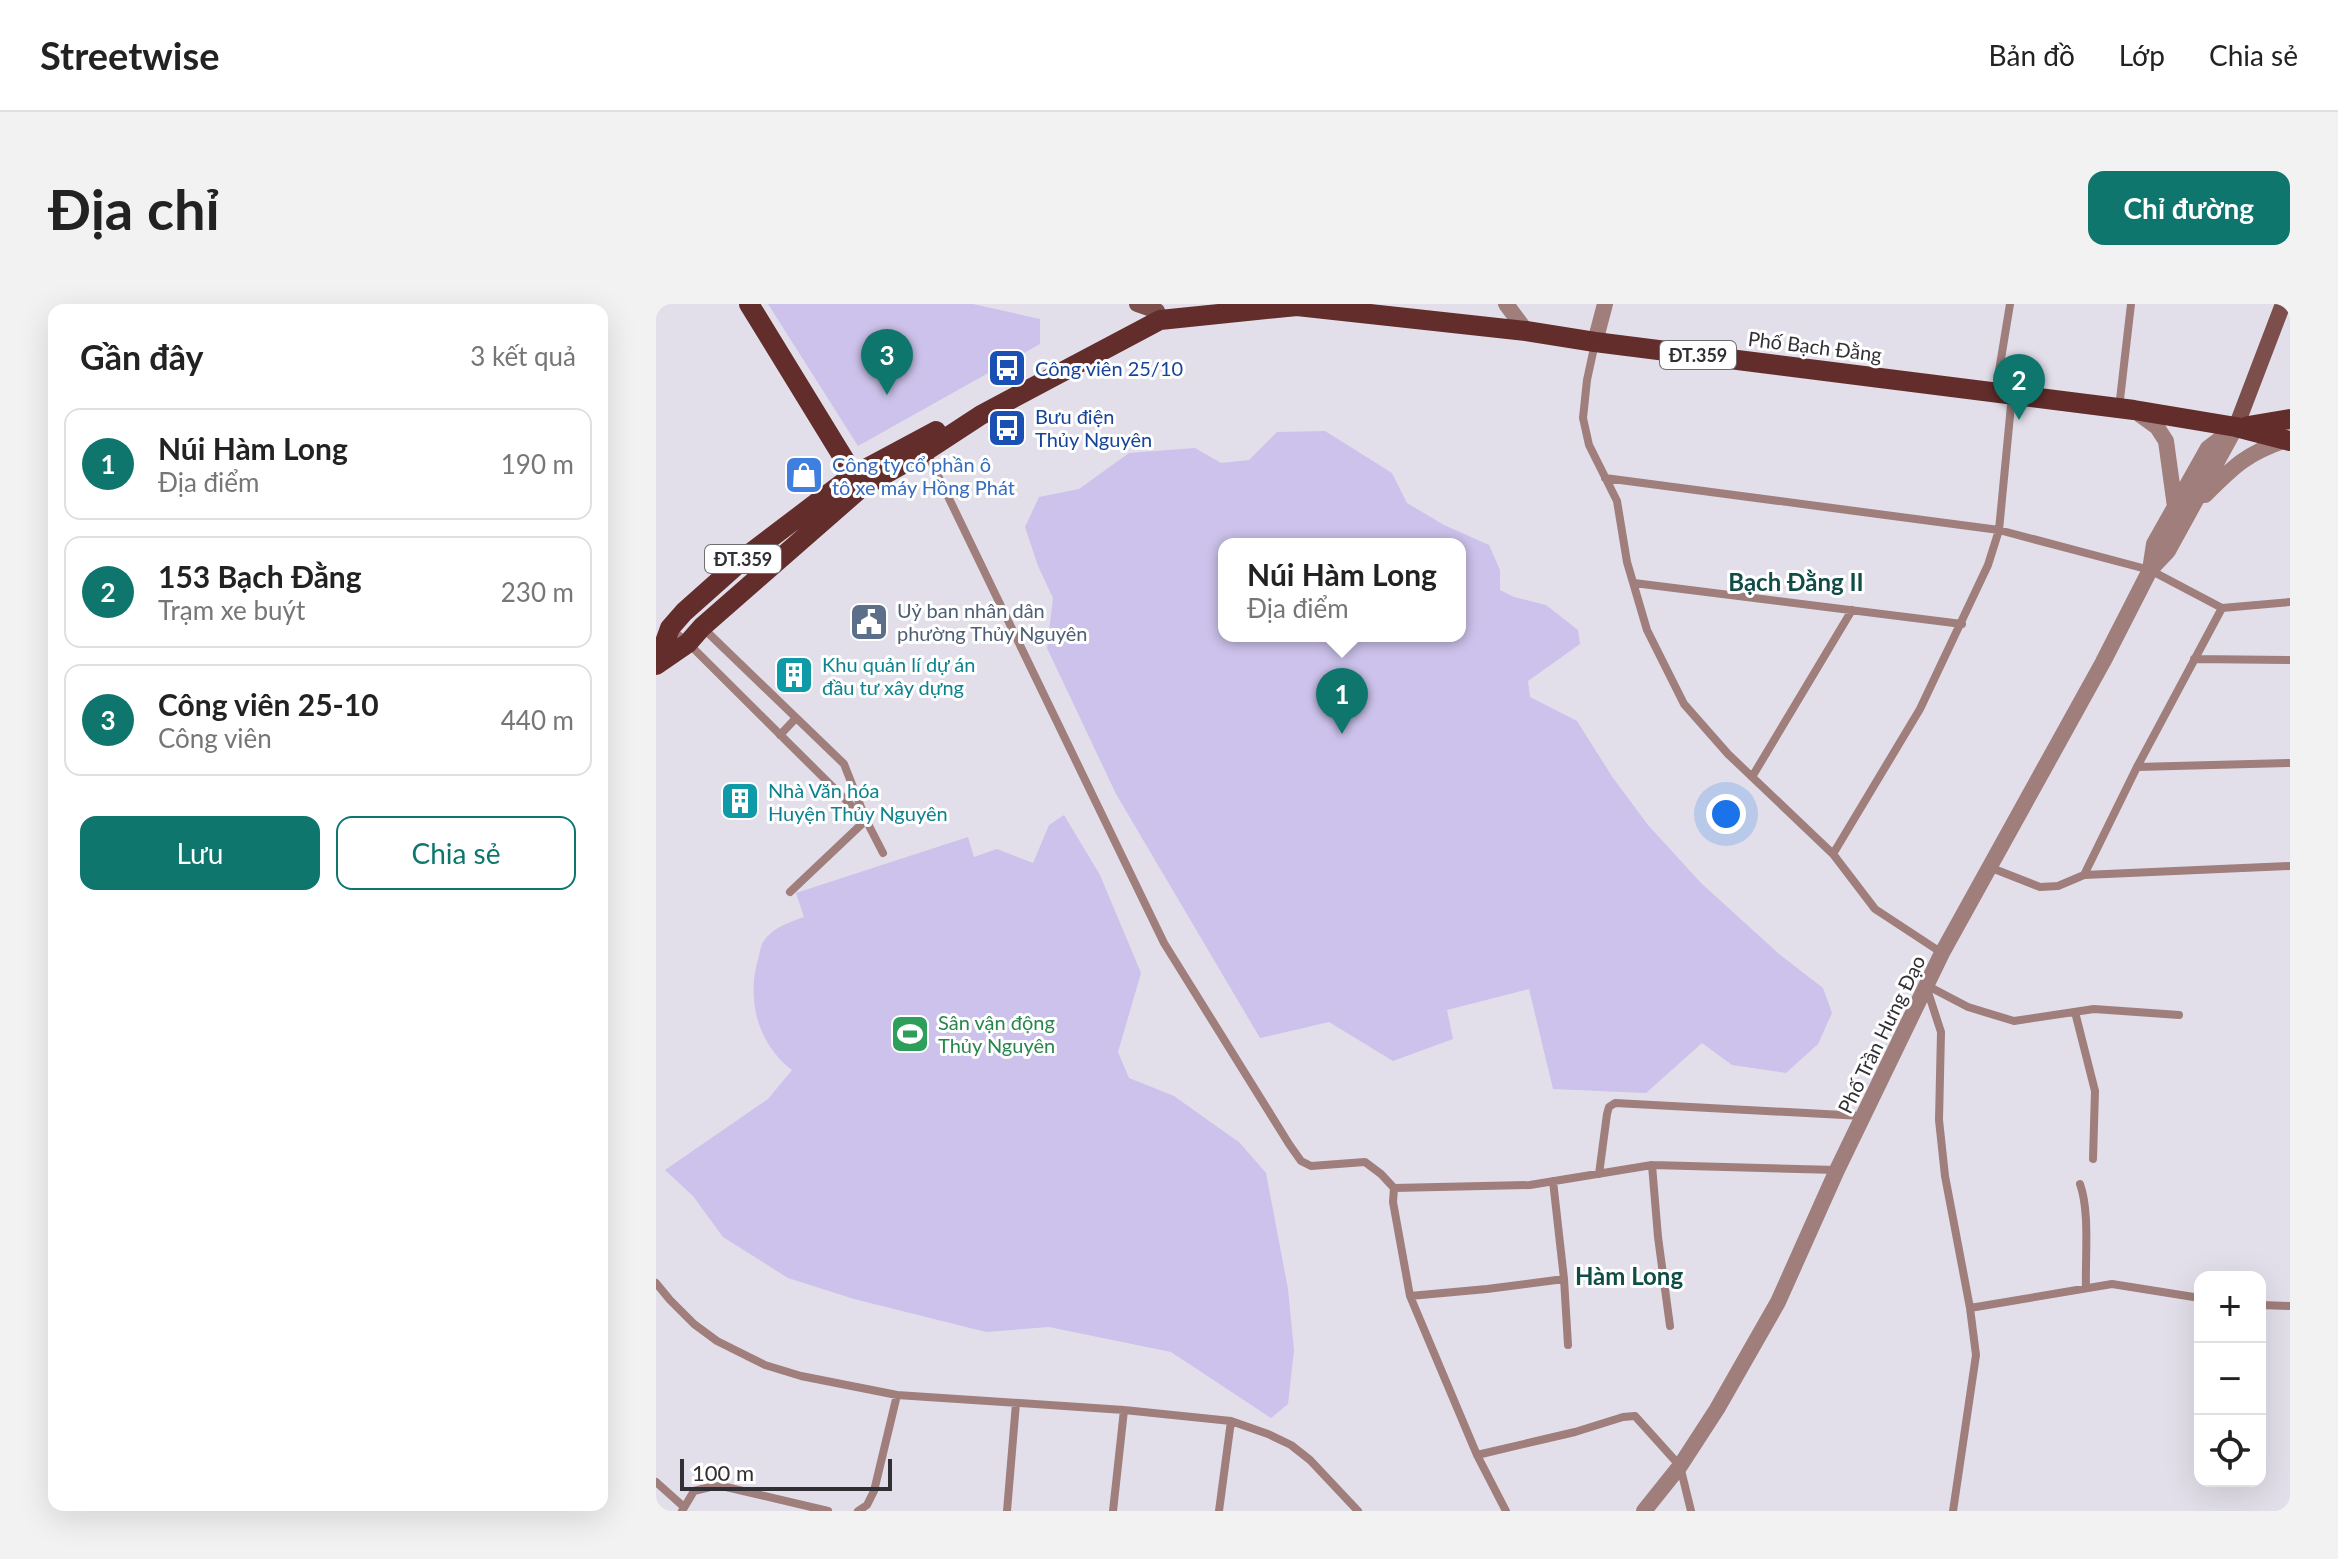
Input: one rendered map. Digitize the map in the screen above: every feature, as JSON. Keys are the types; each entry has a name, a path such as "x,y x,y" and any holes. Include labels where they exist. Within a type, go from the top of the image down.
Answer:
{"main road":[{"path":"749,304 857,482"},
{"path":"1137,304 1159,312"},
{"path":"2236,427 2283,304"},
{"name":"Phố Bạch Đằng","path":"857,482 926,451 981,415 1159,312 1297,306 1526,331 2126,409 2236,427"},
{"name":"Phố Bạch Đằng","path":"857,482 934,431 981,415"},
{"name":"ĐT.359","path":"2236,427 2290,419"},
{"name":"ĐT.359","path":"2236,427 2288,440"},
{"name":"ĐT.359","path":"657,662 688,643 857,482"},
{"name":"ĐT.359","path":"657,662 670,628 684,612 748,555 857,482"}],"street":[{"path":"1506,304 1526,331"},
{"path":"1595,342 1605,304"},
{"path":"2126,409 2157,427 2166,441 2182,508 2258,450 2288,440"},
{"name":"Phố Trần Hưng Đạo","path":"1644,1511 1680,1466 1717,1409 1778,1302 1926,985 2103,662 2150,570 2154,544 2182,508 2208,448 2236,427"}],"lane":[{"path":"1833,854 1920,709 1988,565 1999,530 2012,395 1999,371 2010,304"},
{"path":"2126,409 2131,304"},
{"path":"1595,342 1583,418 1589,445 1617,501 1627,562 1647,630 1684,704 1728,754 1833,854 1875,909 1942,953"},
{"path":"926,451 1164,943 1289,1144 1301,1161 1311,1166 1365,1162 1394,1188 1393,1202 1410,1296 1477,1455 1506,1511"},
{"path":"1605,478 1999,530 2150,570 2222,608 2290,602"},
{"path":"1634,583 1962,624"},
{"path":"2084,875 2137,767 2222,608"},
{"path":"1752,777 1852,610"},
{"path":"702,627 844,764 883,853"},
{"path":"670,628 866,820"},
{"path":"2194,659 2290,660"},
{"path":"780,735 796,718"},
{"path":"2137,767 2290,763"},
{"path":"790,892 866,820"},
{"path":"1989,867 2040,887 2058,886 2084,875 2290,866"},
{"path":"1926,985 1968,1007 2014,1021 2116,1009 2179,1015"},
{"path":"1926,985 1941,1032 1939,1120 1945,1176 1976,1355 1953,1511"},
{"path":"2075,1012 2095,1091 2093,1159"},
{"path":"1599,1174 1608,1110 1615,1103 1863,1116"},
{"path":"1394,1188 1530,1185 1652,1165 1837,1170"},
{"path":"1652,1165 1670,1326"},
{"path":"1553,1181 1568,1345"},
{"path":"2080,1184 2086,1209 2086,1288"},
{"path":"1410,1296 1564,1279"},
{"path":"656,1283 694,1324 741,1354 801,1376 897,1395 1124,1410 1231,1421 1291,1445 1310,1460 1358,1511"},
{"path":"1970,1308 2112,1284 2194,1297"},
{"path":"2266,1305 2290,1306"},
{"path":"858,1511 867,1505 874,1491 897,1395"},
{"path":"1007,1511 1016,1403"},
{"path":"1113,1511 1124,1410"},
{"path":"1477,1455 1631,1416 1639,1420 1680,1466 1691,1511"},
{"path":"1219,1511 1231,1421"},
{"path":"656,1482 683,1509 694,1491 714,1486 828,1511"}],"shaded area":[{"path":"768,304 973,304 1040,319 1040,344 858,446"},
{"path":"1325,431 1392,473 1407,503 1444,525 1489,545 1500,570 1500,590 1546,605 1578,630 1580,644 1528,681 1530,697 1577,721 1613,778 1648,825 1701,883 1779,954 1823,988 1832,1013 1818,1044 1786,1073 1732,1065 1702,1043 1646,1093 1553,1089 1529,989 1447,1010 1453,1039 1393,1061 1329,1022 1260,1038 1116,794 1047,648 1053,598 1025,527 1039,497 1079,489 1129,453 1195,448 1221,463 1249,460 1277,432"},
{"path":"1064,815 1100,875 1141,973 1118,1052 1129,1078 1174,1096 1240,1143 1266,1173 1288,1289 1294,1350 1288,1404 1271,1418 1171,1352 1049,1327 986,1332 854,1299 788,1278 723,1237 693,1196 665,1170 768,1099 792,1070 771,1048 758,1022 754,978 766,938 775,930 804,917 796,893 968,837 974,857 997,849 1033,863 1049,825"}],"water":[{"path":"880,332 891,336 895,347 891,358 880,362 869,358 865,347 869,336"}],"place":[{"name":"Công viên 25/10","path":"1007,368"},
{"name":"Công viên 25-10","path":"887,395"},
{"name":"153 Bạch Đằng","path":"2019,420"},
{"name":"Bưu điện Thủy Nguyên","path":"1007,428"},
{"name":"Công ty cổ phần ô tô xe máy Hồng Phát","path":"804,475"},
{"name":"Uỷ ban nhân dân phường Thủy Nguyên","path":"869,622"},
{"name":"Khu quản lí dự án đầu tư xây dựng","path":"794,675"},
{"name":"Núi Hàm Long","path":"1342,734"},
{"name":"Nhà Văn hóa Huyện Thủy Nguyên","path":"740,801"},
{"name":"Sân vận động Thủy Nguyên","path":"910,1034"}],"district":[{"name":"Bạch Đằng II","path":"1796,581"},
{"name":"Hàm Long","path":"1629,1275"}]}
